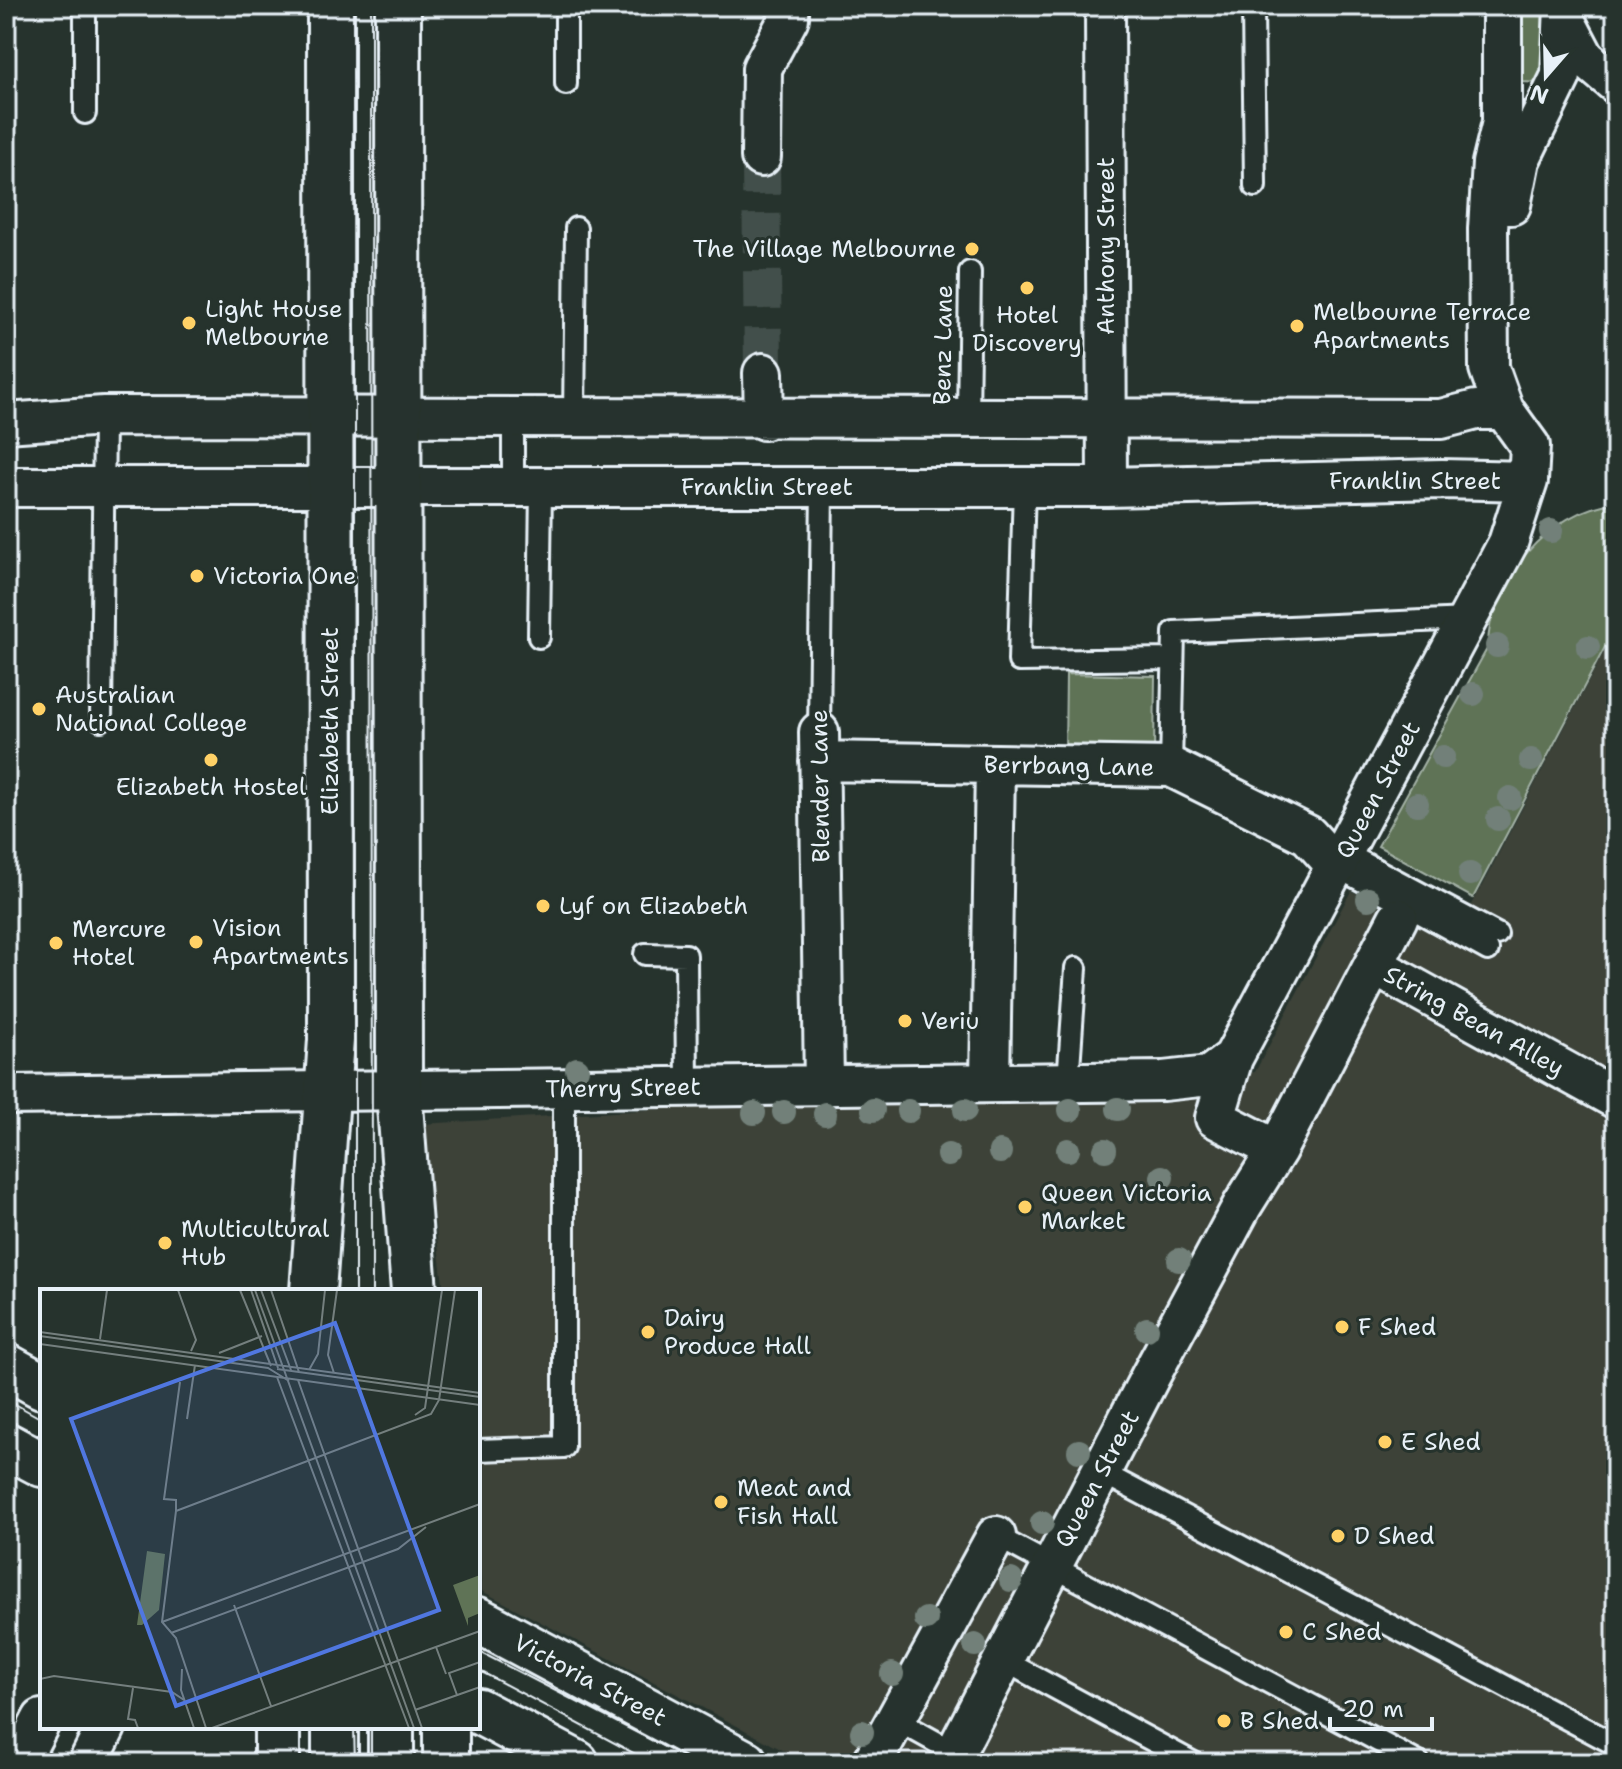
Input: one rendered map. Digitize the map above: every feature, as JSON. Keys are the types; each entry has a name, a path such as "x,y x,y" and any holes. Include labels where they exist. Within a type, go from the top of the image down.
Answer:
{"street":[{"name":"Elizabeth Street","path":"313,1289 315,1220 331,1040 330,6"},
{"path":"398,6 396,488 399,1092 414,1289"},
{"path":"761,157 762,68 789,18 789,6"},
{"name":"Anthony Street","path":"1105,6 1107,487"},
{"name":"Queen Street","path":"1277,1150 1215,1118 1233,1058 1508,543 1528,481 1530,446 1502,404 1489,368 1488,229 1492,163 1502,122 1502,6"},
{"path":"6,423 104,416 574,420 1441,419 1502,404 1507,371 1512,188 1524,150 1561,76 1564,12"},
{"path":"1564,12 1585,58 1616,84"},
{"path":"763,373 764,420"},
{"name":"Franklin Street","path":"6,487 1107,487 1380,480 1528,481"},
{"name":"Berrbang Lane","path":"819,747 995,765 1171,767 1308,835 1341,860"},
{"name":"Blender Lane","path":"819,747 824,1086"},
{"path":"990,1083 995,765"},
{"name":"Queen Street","path":"964,1758 1003,1660 1398,918"},
{"name":"String Bean Alley","path":"1375,966 1616,1099"},
{"name":"Therry Street","path":"6,1095 1199,1079 1218,1072 1233,1058"},
{"path":"6,1366 40,1385"},
{"path":"6,1445 40,1463"},
{"path":"872,1763 898,1721 996,1536"},
{"name":"Victoria Street","path":"480,1621 745,1763"},
{"path":"480,1712 576,1763"},
{"path":"19,1763 40,1723"},
{"path":"88,1763 105,1729"},
{"path":"277,1729 277,1763"},
{"path":"335,1729 335,1763"},
{"path":"391,1729 391,1763"},
{"path":"446,1729 446,1763"}],"lane":[{"path":"85,6 85,113"},
{"path":"566,6 566,84"},
{"path":"1253,6 1255,186"},
{"path":"574,420 576,228"},
{"name":"Benz Lane","path":"968,419 970,272"},
{"path":"101,720 104,416"},
{"path":"513,419 527,488 539,637"},
{"path":"1024,486 1019,661 1172,659"},
{"name":"Blender Lane","path":"819,747 822,487"},
{"path":"1171,767 1174,632 1467,619"},
{"path":"1341,860 1493,942"},
{"path":"645,954 686,955 687,1088"},
{"path":"1068,1082 1076,968"},
{"path":"480,1450 564,1447 564,1089"},
{"path":"1101,1472 1616,1745"},
{"path":"996,1536 1419,1763"},
{"path":"1003,1660 1194,1763"},
{"name":"Queen Street","path":"898,1721 964,1758"}],"shaded area":[{"name":"Queen Victoria Market","path":"1616,629 1616,1763 807,1763 482,1591 480,1289 444,1289 422,1124 1255,1072 1351,891 1453,941"}],"green space":[{"path":"1523,6 1544,6 1542,83 1522,82"},
{"path":"1616,503 1616,626 1473,898 1378,846 1488,647 1491,622 1511,574 1546,534 1568,519 1591,508"},
{"path":"1066,674 1155,676 1154,754 1065,752"}],"tunnel":[{"path":"761,157 763,373"}],"tram line":[{"path":"355,6 355,1289"},
{"path":"371,6 372,1289"},
{"path":"6,1399 40,1418"},
{"path":"6,1419 40,1438"},
{"path":"480,1652 696,1763"},
{"path":"480,1671 652,1763"},
{"path":"354,1729 355,1763"},
{"path":"371,1729 371,1763"}],"place":[{"name":"The Village Melbourne","path":"972,249"},
{"name":"Hotel Discovery","path":"1027,288"},
{"name":"Light House Melbourne","path":"189,323"},
{"name":"Melbourne Terrace Apartments","path":"1297,326"},
{"name":"Victoria One","path":"197,576"},
{"name":"Australian National College","path":"39,709"},
{"name":"Elizabeth Hostel","path":"211,760"},
{"name":"Lyf on Elizabeth","path":"543,906"},
{"name":"Vision Apartments","path":"196,942"},
{"name":"Mercure Hotel","path":"56,943"},
{"name":"Veriu","path":"905,1021"},
{"name":"Queen Victoria Market","path":"1025,1207"},
{"name":"Multicultural Hub","path":"165,1243"},
{"name":"F Shed","path":"1342,1327"},
{"name":"Dairy Produce Hall","path":"648,1332"},
{"name":"E Shed","path":"1385,1442"},
{"name":"Meat and Fish Hall","path":"721,1502"},
{"name":"D Shed","path":"1338,1536"},
{"name":"C Shed","path":"1286,1632"},
{"name":"B Shed","path":"1224,1721"}]}
